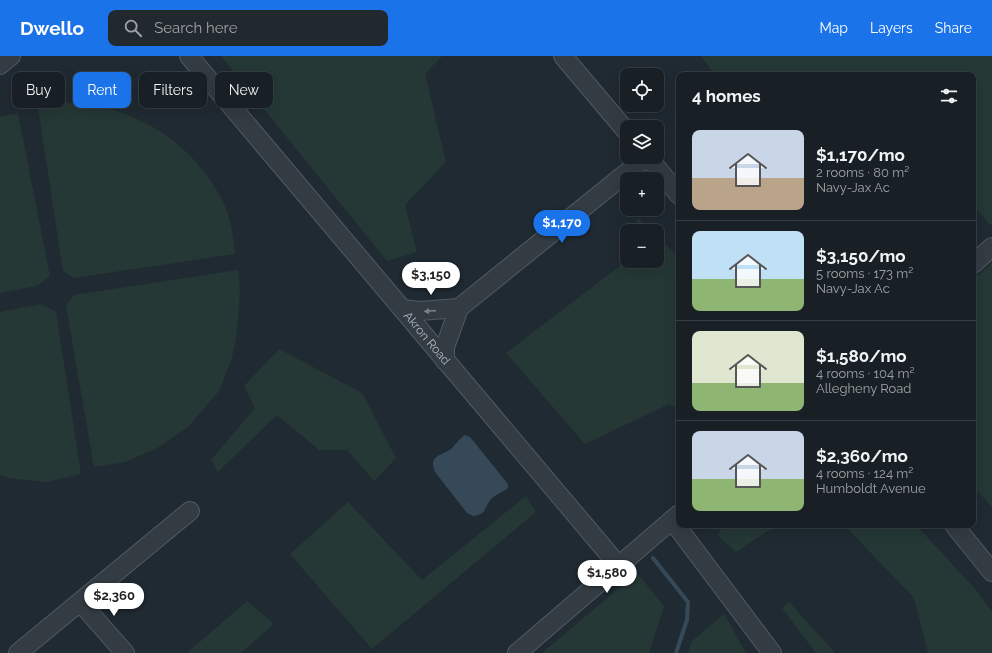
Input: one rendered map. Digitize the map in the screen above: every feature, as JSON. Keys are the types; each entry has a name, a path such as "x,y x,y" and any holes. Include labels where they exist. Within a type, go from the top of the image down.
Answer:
{"street":[{"path":"0,65 11,56"},
{"name":"Akron Road","path":"189,56 618,565"},
{"path":"563,56 620,124"},
{"path":"445,361 445,347 459,308 638,164"},
{"path":"653,164 676,191"},
{"path":"976,261 992,247"},
{"path":"402,309 420,311 459,308"},
{"path":"18,653 190,511"},
{"path":"517,653 675,517"},
{"path":"683,528 772,653"},
{"path":"956,528 992,572"},
{"path":"80,602 125,653"}],"green space":[{"path":"221,56 442,56 425,74 446,162 405,205 417,252 387,261 263,108 273,108 273,72 234,72"},
{"path":"701,56 992,56 992,223 990,225 976,209 976,72 713,72"},
{"path":"65,102 73,103 73,108 99,108 128,115 158,130 184,150 207,175 224,204 230,222 235,254 74,278 63,271 38,108 65,108"},
{"path":"18,113 50,276 37,286 0,293 0,117"},
{"path":"638,218 644,224 636,224"},
{"path":"664,243 676,254 676,408 669,404 585,444 506,353 620,266 620,268 664,268"},
{"path":"992,263 992,508 976,489 976,277"},
{"path":"238,270 240,289 237,331 232,358 219,391 188,427 159,447 125,462 94,467 66,306 74,295"},
{"path":"41,304 56,312 81,474 47,482 8,478 0,475 0,312"},
{"path":"279,349 362,393 396,458 374,481 347,450 319,450 277,415 218,472 211,460 255,408 244,386"},
{"path":"526,496 536,512 372,649 290,554 348,502 422,580"},
{"path":"722,528 772,528 736,552 718,536"},
{"path":"847,528 919,528 977,591 992,612 992,653 928,653 914,598"},
{"path":"637,573 664,606 649,653 542,653"},
{"path":"247,601 274,624 241,653 187,653"},
{"path":"789,602 835,653 816,653 782,608"},
{"path":"724,614 746,653 688,653 692,641"}],"water":[{"path":"465,435 470,437 508,484 508,488 491,499 481,514 473,516 467,513 435,472 433,466 434,459 451,449"}],"waterway":[{"path":"653,558 688,602 687,620 676,653"}]}
